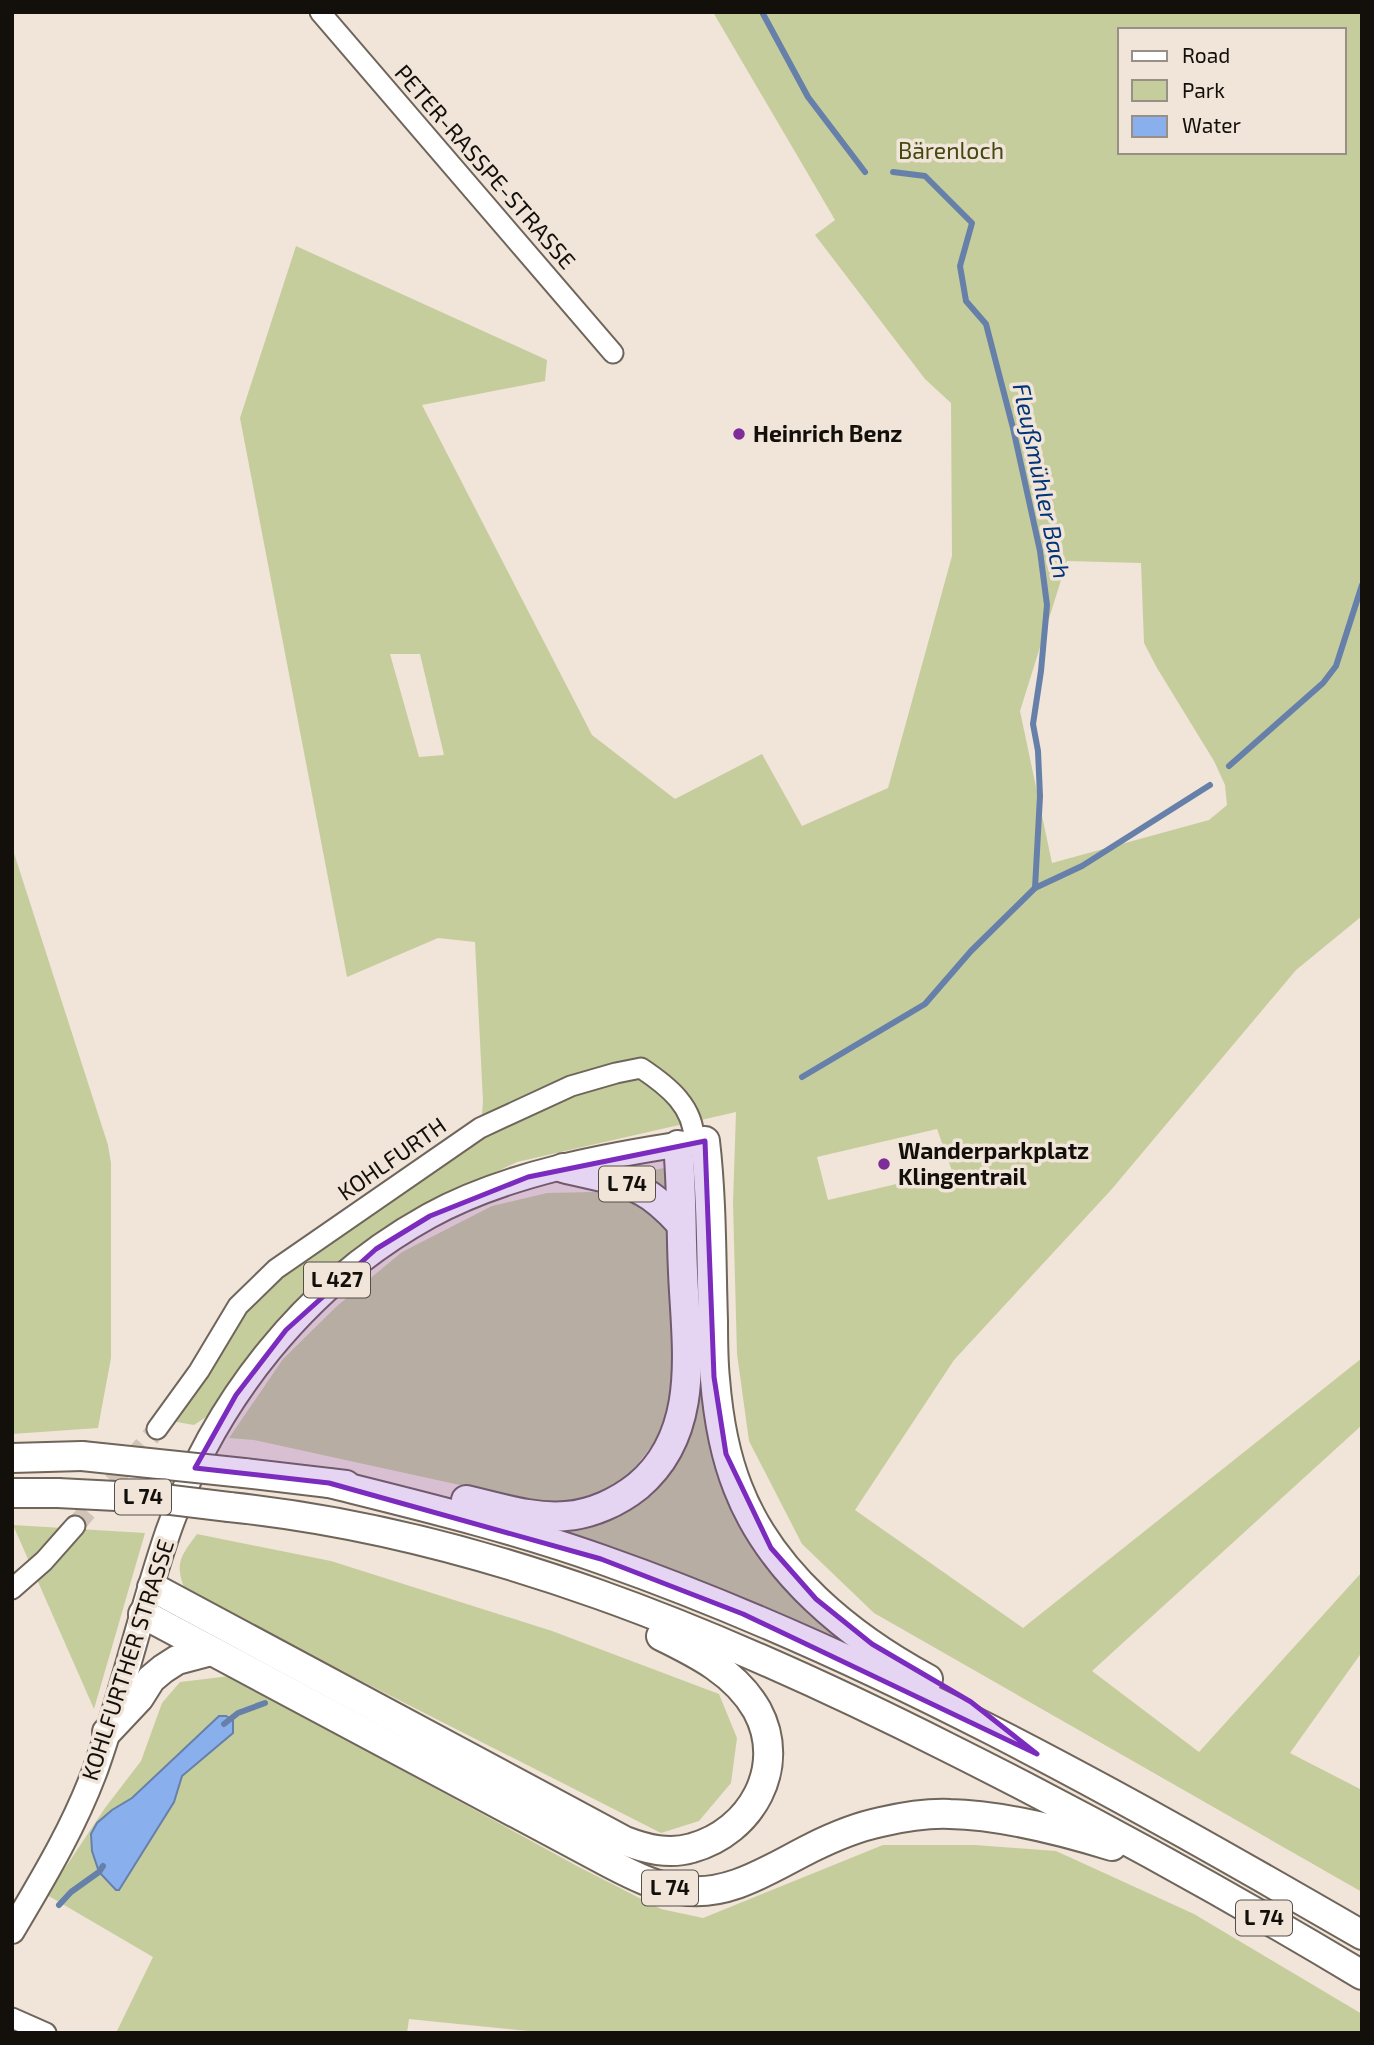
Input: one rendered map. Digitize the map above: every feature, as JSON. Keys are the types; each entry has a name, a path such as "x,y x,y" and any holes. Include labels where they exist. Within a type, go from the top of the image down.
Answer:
{"highway":[{"name":"L 74","path":"12,1458 82,1456 244,1473 450,1496 525,1513 565,1517 598,1509 627,1495 652,1473 668,1450 681,1421 687,1364 681,1223 692,1143"},
{"name":"L 74","path":"692,1143 711,1255 714,1377 719,1417 726,1454 738,1489 755,1524 792,1574 845,1625 901,1665 971,1702 1037,1754"},
{"name":"L 74","path":"563,1168 628,1184 658,1201 681,1223"},
{"name":"L 74","path":"329,1483 498,1527 601,1559 743,1614 893,1682 1037,1754 1195,1839 1362,1935"},
{"name":"L 74","path":"12,1493 155,1498 272,1511 436,1544 619,1601 878,1712 1165,1861 1362,1975"},
{"name":"L 74","path":"152,1587 625,1841 659,1851 691,1849 731,1830 751,1808 763,1785 768,1764 768,1745 762,1721 751,1700 723,1671 693,1651 660,1636 619,1601"},
{"name":"L 74","path":"143,1615 611,1864 666,1887 703,1891 724,1887 756,1876 845,1833 911,1816 949,1814 982,1816 1082,1836 1165,1861"},
{"path":"107,1732 139,1698 151,1678 177,1660 211,1651"}],"main road":[{"name":"KOHLFURTHER STRASSE","path":"12,1930 68,1833 97,1765 168,1531 187,1483 217,1424 261,1362 309,1305 376,1249 430,1216 485,1192 563,1168 692,1143"}],"street":[{"name":"PETER-RASSPE-STRASSE","path":"320,12 613,353"},
{"name":"KOHLFURTH","path":"158,1429 199,1371 238,1306 276,1269 480,1128 571,1087 605,1075 641,1068 662,1082 688,1111 694,1132 692,1143"},
{"path":"12,1589 44,1561 75,1526"},
{"path":"12,2018 46,2033"}],"highlighted area":[{"path":"705,1141 714,1377 726,1454 771,1548 816,1599 872,1644 971,1702 1037,1754 743,1614 601,1559 329,1483 195,1468 236,1395 286,1330 376,1249 430,1216 528,1177"}],"green space":[{"name":"Bärenloch","path":"713,12 1362,12 1362,916 1296,970 1111,1190 954,1360 855,1510 1023,1628 1362,1358 1362,1425 1092,1671 1199,1752 1362,1572 1362,1652 1290,1753 1362,1790 1362,1892 874,1613 802,1544 749,1441 737,1354 733,1203 736,1112 517,1162 427,1205 370,1239 299,1298 251,1353 206,1417 194,1425 171,1421 240,1317 282,1274 449,1155 480,1141 483,1101 475,942 438,938 347,977 240,418 296,246 547,360 545,381 422,405 592,735 675,799 762,754 802,826 888,788 952,556 951,403 925,379 815,235 835,220","holes":["1067,561 1141,563 1144,643 1214,761 1225,785 1227,805 1209,820 1052,863 1020,711","390,654 420,654 444,755 419,757","937,1129 952,1171 828,1200 817,1157"]},
{"path":"12,847 108,1145 111,1163 111,1358 98,1428 12,1434"},
{"path":"670,1167 670,1194 631,1174"},
{"path":"688,1173 696,1174 710,1440 718,1475 739,1518 885,1666 518,1521 589,1521 632,1508 652,1491 677,1463 692,1430 699,1381"},
{"path":"594,1192 623,1195 647,1207 666,1230 672,1266 671,1402 660,1435 625,1480 593,1498 546,1504 254,1440 229,1438 283,1359 337,1306 402,1252 492,1206 547,1193"},
{"path":"13,1525 145,1533 94,1709"},
{"path":"197,1534 331,1561 552,1631 719,1694 737,1738 731,1783 699,1821 661,1833 186,1592 180,1574 181,1561"},
{"path":"230,1676 577,1866 661,1909 703,1918 883,1845 975,1845 1056,1851 1194,1914 1362,2014 1362,2033 548,2033 409,2019 407,2033 116,2033 153,1957 47,1895 105,1808 141,1761 162,1703 180,1682"}],"water":[{"path":"219,1716 233,1720 233,1733 182,1776 174,1802 119,1890 116,1890 99,1872 92,1851 91,1834 97,1823 132,1798"}],"waterway":[{"name":"Fleußmühler Bach","path":"762,12 808,97 865,172"},
{"name":"Fleußmühler Bach","path":"802,1077 925,1004 971,951 1035,888 1040,796 1038,751 1033,724 1047,605 1040,551 1013,428 986,324 966,301 960,266 972,223 925,176 893,172"},
{"path":"1229,766 1323,683 1336,666 1362,585"},
{"path":"1035,888 1082,866 1210,785"},
{"name":"Fleußmühler Bach","path":"224,1724 238,1713 265,1703"},
{"name":"Fleußmühler Bach","path":"59,1905 103,1866"}],"tunnel":[{"path":"75,1526 157,1429"}],"place":[{"name":"Heinrich Benz","path":"739,434"},
{"name":"Wanderparkplatz Klingentrail","path":"884,1164"}]}
